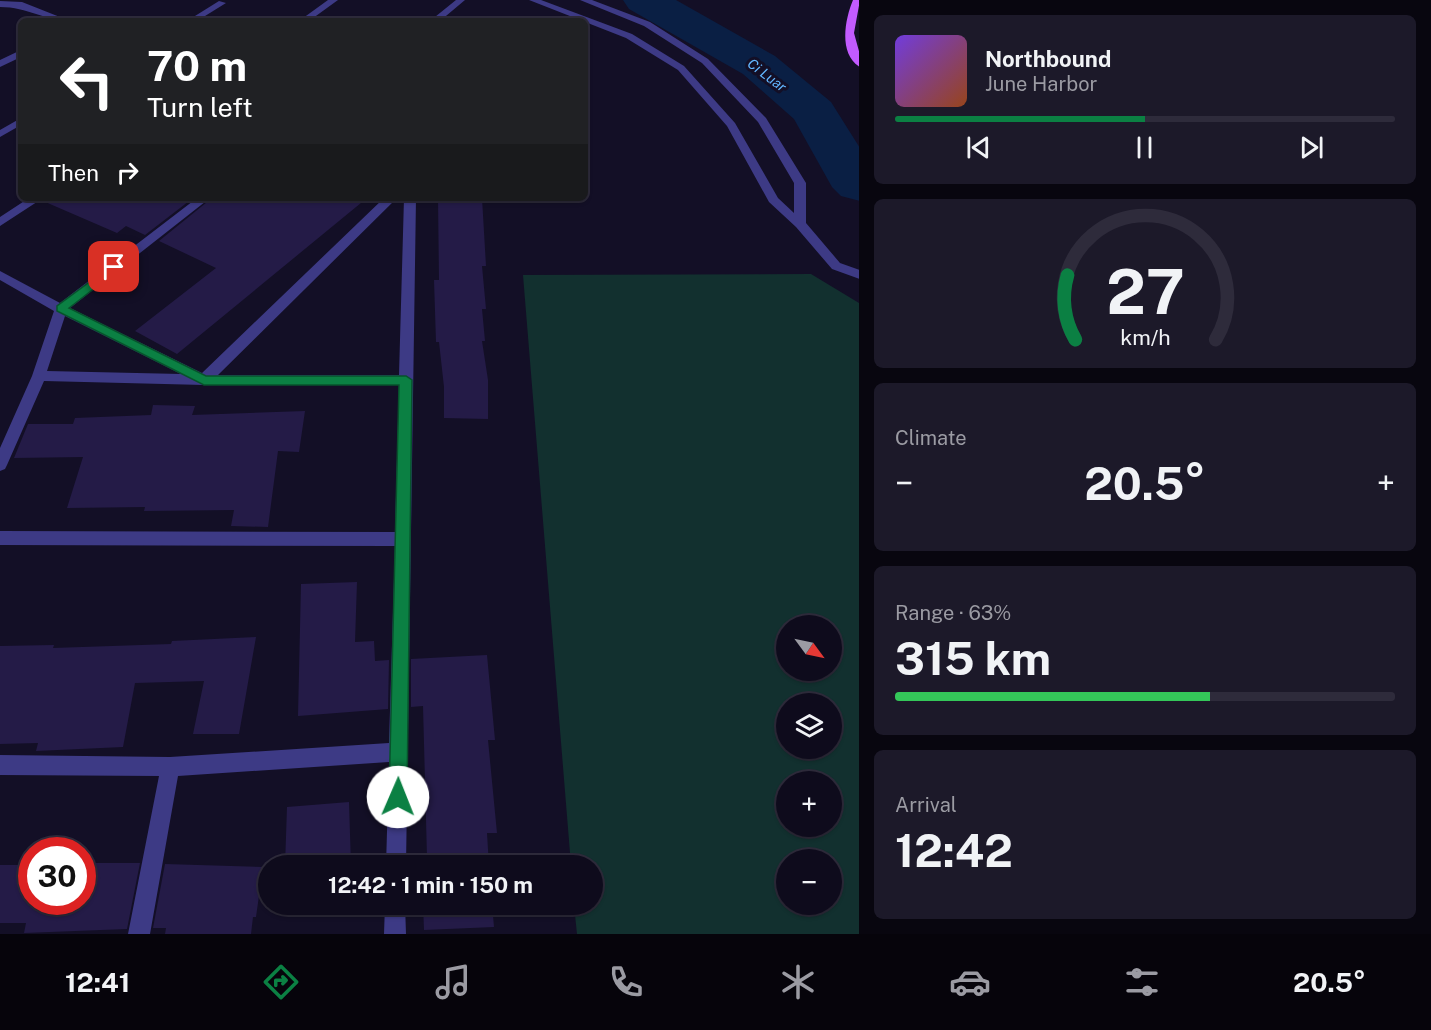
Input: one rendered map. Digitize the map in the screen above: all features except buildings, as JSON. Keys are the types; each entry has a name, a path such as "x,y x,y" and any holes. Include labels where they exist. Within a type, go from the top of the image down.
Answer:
{"main road":[{"path":"856,0 849,18 850,51 859,63"}],"street":[{"path":"307,18 334,0"},
{"path":"438,18 461,0"},
{"path":"533,0 579,18"},
{"path":"584,0 647,24 705,61 762,120 800,183 800,224"},
{"path":"196,18 222,3"},
{"path":"0,4 19,4 58,18"},
{"path":"588,20 604,6"},
{"path":"588,21 629,36 681,68 731,125 773,200 800,224 836,266 859,275"},
{"path":"0,64 18,55"},
{"path":"0,134 18,124"},
{"path":"0,222 32,201"},
{"path":"0,465 39,376 61,309 200,201"},
{"path":"204,380 388,201"},
{"path":"396,855 410,201"},
{"path":"0,275 61,309 204,380"},
{"path":"39,376 204,380 406,380"},
{"path":"0,538 402,539"},
{"path":"0,765 170,767 399,752"},
{"path":"139,934 170,767"},
{"path":"395,915 395,934"}],"green space":[{"path":"811,274 859,303 859,934 577,934 575,915 603,915 603,855 570,855 523,275"}],"waterway":[{"name":"Ci Luar","path":"643,0 759,65 814,112 850,176 859,184"}],"route":[{"path":"114,267 61,309 204,380 406,380 398,797"}]}
